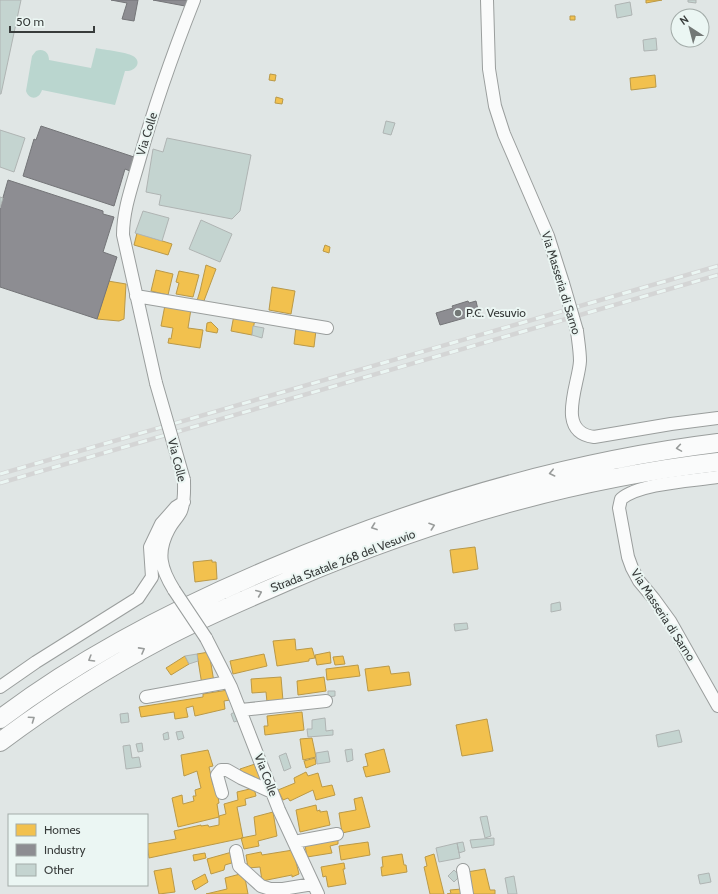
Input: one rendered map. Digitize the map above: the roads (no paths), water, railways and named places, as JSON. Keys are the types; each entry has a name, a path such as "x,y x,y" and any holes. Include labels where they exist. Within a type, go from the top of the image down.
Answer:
{"highway":[{"name":"Strada Statale 268 del Vesuvio","path":"0,719 68,672 154,624 233,585 314,550 432,507 540,476 586,465 682,447 718,443"},
{"name":"Strada Statale 268 del Vesuvio","path":"0,742 82,686 163,639 253,596 327,564 436,525 545,493 668,469 718,462"}],"street":[{"name":"Via Colle","path":"194,0 156,107 125,208 123,221 123,235 156,383 184,480 184,502 180,513 169,529 162,546 160,561 165,576 206,638 228,682 241,710 272,792 315,889"},
{"name":"Via Masseria di Sarno","path":"487,0 490,69 495,106 504,134 548,236 577,330 580,362 571,405 574,424 579,432 586,436 594,437 718,418"},
{"path":"136,296 327,328"},
{"name":"Via Masseria di Sarno","path":"718,477 634,491 621,499 619,508 628,557 636,576 670,621 718,706"},
{"path":"0,688 36,662 138,598 152,578 150,547 161,524 176,507 184,502"},
{"path":"146,697 228,682"},
{"path":"241,710 326,701"},
{"path":"222,793 218,776 221,770 227,770 272,792"},
{"path":"294,842 337,834"},
{"path":"236,851 239,866 261,886 270,889 315,889"},
{"path":"463,870 467,894"}],"railway":[{"path":"0,474 718,266"},
{"path":"0,483 718,275"}],"place":[{"name":"P.C. Vesuvio","path":"458,313"}]}
